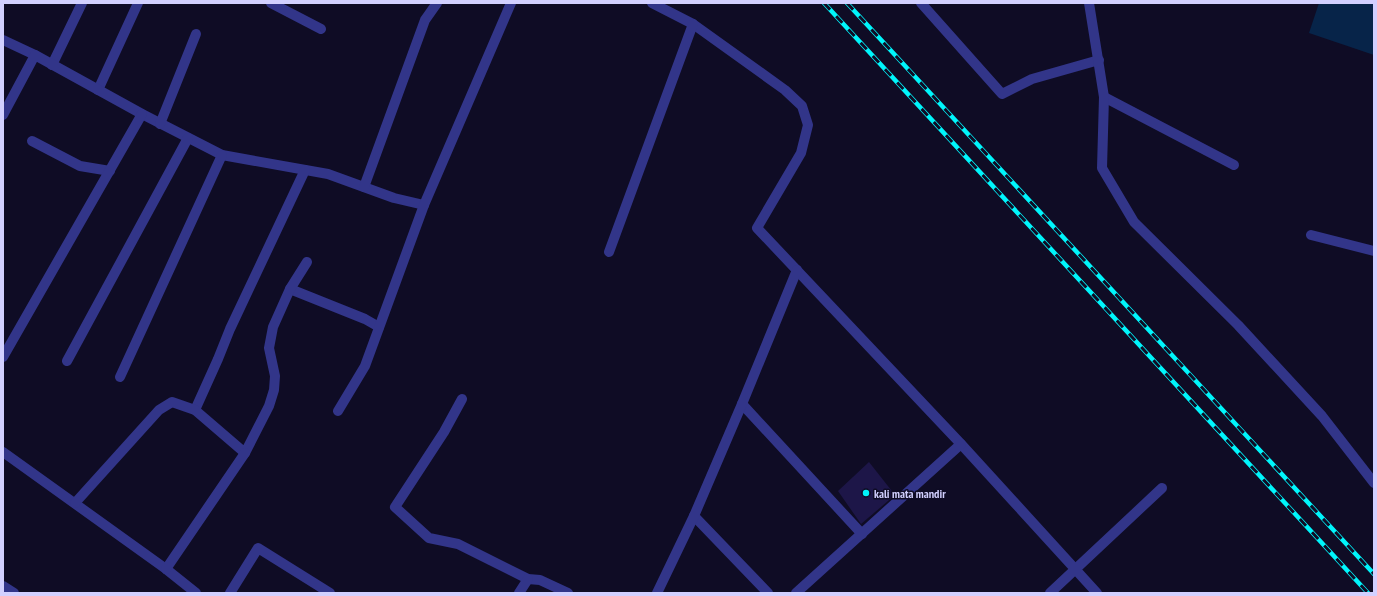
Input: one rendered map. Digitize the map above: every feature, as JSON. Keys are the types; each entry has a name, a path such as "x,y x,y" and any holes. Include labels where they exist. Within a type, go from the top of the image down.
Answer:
{"street":[{"path":"52,65 82,3"},
{"path":"98,90 138,3"},
{"path":"271,3 321,29"},
{"path":"364,187 422,27 437,3"},
{"path":"338,412 365,366 424,206 510,3"},
{"path":"652,3 693,24 785,90 802,106 808,125 801,154 758,228 961,444 1097,593"},
{"path":"921,3 1002,94 1032,79 1099,60"},
{"path":"1089,3 1104,97 1102,168 1134,222 1238,325 1322,416 1373,478"},
{"path":"608,252 693,24"},
{"path":"160,124 196,34"},
{"path":"3,40 35,55 160,124 222,155 328,174 394,198 424,206"},
{"path":"3,115 35,55"},
{"path":"1104,97 1234,165"},
{"path":"3,357 142,114"},
{"path":"67,361 188,138"},
{"path":"32,141 80,166 110,171"},
{"path":"120,377 222,155"},
{"path":"194,410 218,359 230,328 305,170"},
{"path":"1311,235 1374,251"},
{"path":"166,569 245,453 269,406 274,390 275,376 269,348 272,327 290,289 307,262"},
{"path":"657,593 694,516 797,270"},
{"path":"290,289 365,319 379,327"},
{"path":"462,399 444,432 395,508 429,538 458,544 528,579 540,580 568,593"},
{"path":"75,503 159,410 172,402 194,410 245,453"},
{"path":"742,404 862,534"},
{"path":"796,593 961,444"},
{"path":"3,452 166,569 196,593"},
{"path":"1050,593 1162,488"},
{"path":"694,516 768,593"},
{"path":"230,593 258,548 330,593"},
{"path":"519,593 528,579"},
{"path":"3,586 14,593"}],"water":[{"path":"1319,3 1374,3 1374,55 1309,33"}],"building":[{"name":"kali mata mandir","path":"869,462 895,495 861,524 838,491"}],"railway":[{"path":"824,3 1368,593"},
{"path":"847,3 1374,574"}],"place":[{"name":"kali mata mandir","path":"866,493"}]}
